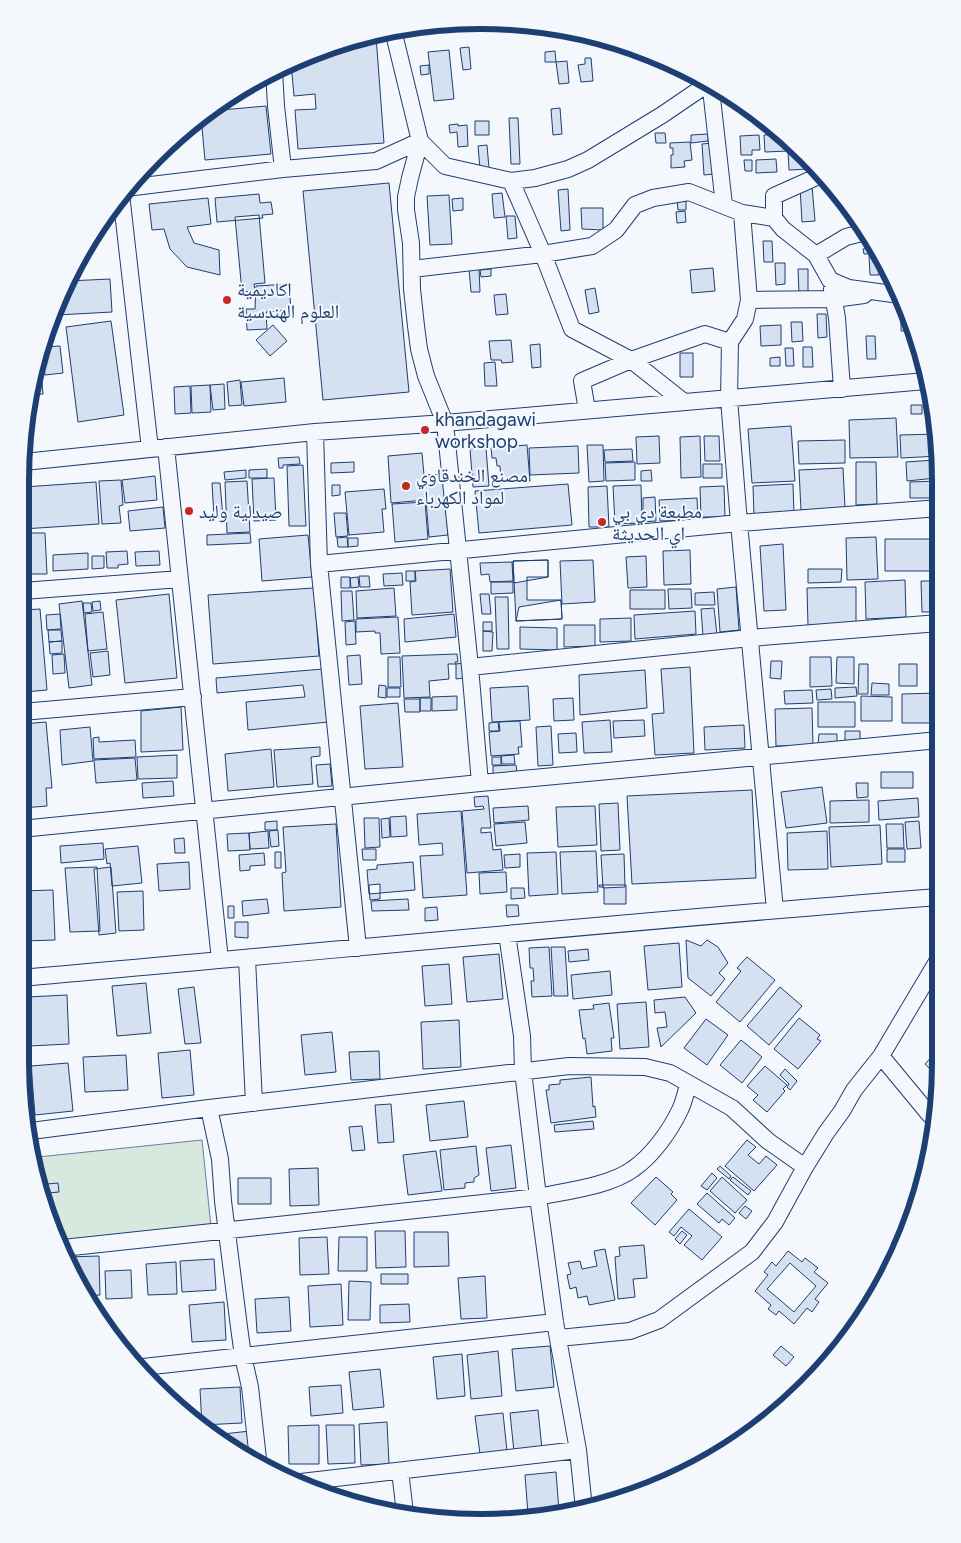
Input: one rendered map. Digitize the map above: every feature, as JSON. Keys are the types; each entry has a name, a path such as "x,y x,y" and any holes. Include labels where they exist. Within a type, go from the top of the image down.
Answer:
{"street":[{"path":"395,37 420,141 406,197 411,243 414,312 419,349 426,376 445,423 480,783"},
{"path":"274,79 283,169"},
{"path":"420,141 445,166 511,181 551,174 588,160 662,115 703,87"},
{"path":"711,92 724,205"},
{"path":"138,187 283,169 376,161 420,141"},
{"path":"815,177 774,196 774,218 783,229 816,256 830,280 837,318 842,389"},
{"path":"511,181 543,254 572,329 632,360 684,402"},
{"path":"412,269 543,254 592,246 616,230 635,205 653,198 689,192 742,213 774,218"},
{"path":"122,205 150,449"},
{"path":"742,213 749,300 745,319 730,342 729,399 738,523 775,910"},
{"path":"816,256 846,237 858,234"},
{"path":"830,280 849,288 892,294"},
{"path":"749,300 834,299 879,293"},
{"path":"587,410 582,382 632,360 705,334 730,342"},
{"path":"30,461 316,432 445,423 921,381"},
{"path":"316,432 319,564 358,948"},
{"path":"166,447 206,811 220,960"},
{"path":"319,564 738,523 932,509"},
{"path":"29,591 180,579"},
{"path":"470,667 750,638 932,624"},
{"path":"29,711 193,697"},
{"path":"29,828 932,741"},
{"path":"29,977 775,910 932,898"},
{"path":"507,934 522,1036 523,1071 538,1197 555,1322 578,1450 583,1502"},
{"path":"247,959 254,1103"},
{"path":"559,1338 630,1331 659,1320 752,1252 775,1222 805,1167 854,1090 881,1056 932,970"},
{"path":"881,1056 929,1114"},
{"path":"34,1130 569,1066 645,1067 670,1073 732,1108 768,1141 805,1167"},
{"path":"69,1247 538,1197 599,1184 632,1170 646,1158 662,1138 680,1109 688,1084"},
{"path":"209,1108 220,1159 227,1231 243,1356 250,1387 258,1455"},
{"path":"147,1367 555,1322"},
{"path":"310,1481 578,1450"},
{"path":"400,1470 404,1508"}],"shaded area":[{"path":"202,1140 211,1227 66,1242 53,1208 38,1157"}],"building":[{"path":"376,41 384,143 298,149 295,110 316,109 315,94 294,96 292,70 335,53"},
{"path":"469,47 471,69 463,70 460,48"},
{"path":"449,50 454,99 434,101 428,52"},
{"path":"555,51 556,62 545,62 545,52"},
{"path":"585,58 591,58 593,81 581,82 578,65 585,64"},
{"path":"567,61 569,83 559,84 556,62"},
{"path":"429,65 429,74 421,75 420,66"},
{"path":"266,106 271,154 205,160 202,125 223,110"},
{"path":"560,108 562,134 553,135 551,109"},
{"path":"509,118 518,118 520,164 511,164"},
{"path":"475,121 489,121 489,135 475,135"},
{"path":"458,124 458,126 467,125 468,146 458,147 457,132 450,133 449,125"},
{"path":"655,133 665,133 666,143 656,143"},
{"path":"708,134 708,141 691,143 691,135"},
{"path":"759,135 760,150 752,150 752,155 741,155 740,136"},
{"path":"764,135 771,135 807,169 789,170 788,151 765,152"},
{"path":"690,142 692,160 684,161 685,167 671,168 673,148 670,148 670,143"},
{"path":"712,143 714,174 704,175 702,144"},
{"path":"487,145 489,168 480,169 478,146"},
{"path":"776,159 777,172 756,173 756,160"},
{"path":"744,160 752,160 752,171 745,171"},
{"path":"389,183 409,392 323,400 303,191"},
{"path":"812,186 815,221 802,222 800,187"},
{"path":"568,189 570,230 561,231 558,190"},
{"path":"502,193 505,217 494,218 492,194"},
{"path":"259,194 260,203 271,202 273,214 262,215 263,218 217,222 215,198"},
{"path":"449,195 452,244 430,245 427,196"},
{"path":"208,198 211,224 187,227 194,243 219,250 220,275 187,267 170,249 164,229 152,230 149,204"},
{"path":"463,198 463,210 453,211 452,199"},
{"path":"677,200 686,200 686,210 678,210"},
{"path":"581,208 603,208 603,230 582,229"},
{"path":"685,211 686,222 677,223 676,212"},
{"path":"259,215 265,283 254,284 255,291 242,292 235,217"},
{"path":"506,216 515,216 517,238 508,239"},
{"path":"763,241 772,241 773,262 764,262"},
{"path":"868,248 871,253 864,254 863,249"},
{"path":"869,255 872,255 879,267 879,275 870,275"},
{"path":"775,263 785,263 785,284 776,285"},
{"path":"479,268 480,292 471,292 469,269"},
{"path":"713,268 715,291 692,293 690,270"},
{"path":"491,269 491,276 481,277 480,270"},
{"path":"798,269 808,269 808,292 799,293"},
{"path":"110,279 112,312 60,315 75,281"},
{"path":"289,284 291,310 266,312 267,329 247,330 246,309 255,309 256,286"},
{"path":"595,288 599,312 589,314 585,290"},
{"path":"506,294 508,314 496,315 494,295"},
{"path":"817,314 826,314 827,337 818,338"},
{"path":"901,316 907,331 901,331"},
{"path":"111,321 124,415 78,422 66,327"},
{"path":"791,322 802,322 803,341 792,342"},
{"path":"273,325 287,341 270,356 256,340"},
{"path":"781,325 781,345 761,346 760,326"},
{"path":"866,336 875,336 876,359 867,359"},
{"path":"511,340 513,362 502,363 501,360 491,360 489,341"},
{"path":"540,344 541,367 532,368 530,345"},
{"path":"60,346 63,373 45,375 44,365 49,347"},
{"path":"803,347 812,347 813,367 803,367"},
{"path":"785,348 793,348 794,366 786,366"},
{"path":"680,353 693,353 693,377 680,377"},
{"path":"780,357 780,366 770,366 770,358"},
{"path":"495,362 497,386 485,386 484,363"},
{"path":"41,375 43,394 37,395"},
{"path":"284,378 286,402 244,406 241,382"},
{"path":"240,380 242,405 229,406 227,382"},
{"path":"224,384 225,409 213,410 210,385"},
{"path":"210,385 211,412 192,413 191,386"},
{"path":"190,386 191,413 175,414 174,387"},
{"path":"911,405 922,405 922,414 911,414"},
{"path":"927,414 929,431 927,431"},
{"path":"896,418 898,457 850,458 849,420"},
{"path":"791,426 795,481 752,483 748,429"},
{"path":"929,434 931,456 901,458 900,435"},
{"path":"659,436 660,463 637,464 636,437"},
{"path":"700,436 701,477 681,478 680,437"},
{"path":"704,436 719,436 720,461 705,461"},
{"path":"845,440 845,463 799,464 798,441"},
{"path":"527,445 530,481 501,483 500,466 497,466 496,458 492,458 491,448"},
{"path":"587,445 603,445 604,481 589,482"},
{"path":"578,446 579,473 530,475 529,448"},
{"path":"486,448 489,486 473,487 470,449"},
{"path":"632,449 633,461 605,462 604,450"},
{"path":"422,453 424,475 443,474 448,535 429,537 426,500 391,503 388,456"},
{"path":"299,457 300,464 283,465 283,468 279,468 278,458"},
{"path":"931,460 932,478 907,481 906,462"},
{"path":"354,462 354,472 331,473 331,463"},
{"path":"635,462 635,480 606,481 605,463"},
{"path":"856,462 876,462 877,504 856,505"},
{"path":"703,464 722,464 722,478 703,478"},
{"path":"303,465 306,526 289,526 287,466"},
{"path":"843,468 845,508 801,510 799,470"},
{"path":"267,469 267,478 249,478 249,470"},
{"path":"246,470 246,478 225,480 224,472"},
{"path":"651,470 652,481 641,481 641,471"},
{"path":"155,476 157,500 125,503 122,480"},
{"path":"274,478 276,520 254,521 252,479"},
{"path":"121,480 123,505 119,506 121,523 102,524 99,481"},
{"path":"247,481 250,532 227,533 225,482"},
{"path":"932,481 932,498 910,498 910,482"},
{"path":"96,482 99,524 29,529 29,487"},
{"path":"212,483 220,483 223,517 214,517"},
{"path":"568,484 572,525 479,533 475,491"},
{"path":"793,484 794,514 754,515 753,486"},
{"path":"332,485 340,485 340,495 332,496"},
{"path":"641,485 642,523 615,524 613,486"},
{"path":"607,486 609,527 589,527 588,487"},
{"path":"724,486 725,517 701,517 700,487"},
{"path":"384,489 386,509 382,509 384,532 349,535 345,492"},
{"path":"655,497 656,521 643,522 643,498"},
{"path":"697,498 698,520 660,521 659,500"},
{"path":"425,502 428,539 395,542 392,504"},
{"path":"163,507 165,528 130,531 128,511"},
{"path":"334,513 346,513 348,536 336,537"},
{"path":"29,533 45,533 47,574 29,574"},
{"path":"250,533 251,543 207,545 207,535"},
{"path":"308,535 312,577 262,581 259,539"},
{"path":"347,537 348,547 338,547 337,538"},
{"path":"876,537 878,579 847,580 846,538"},
{"path":"348,538 358,538 358,546 348,547"},
{"path":"885,539 932,539 932,571 885,571"},
{"path":"783,544 786,610 764,611 760,546"},
{"path":"690,550 691,584 664,585 663,551"},
{"path":"127,551 128,564 118,565 118,568 107,568 106,552"},
{"path":"159,551 160,565 136,566 135,552"},
{"path":"88,553 88,569 53,571 53,555"},
{"path":"92,556 104,556 104,568 92,569"},
{"path":"646,556 647,587 628,588 626,557"},
{"path":"548,560 548,577 527,577 527,600 561,600 562,619 516,621 513,561"},
{"path":"548,560 548,577 514,583 513,561"},
{"path":"593,560 595,602 562,604 560,561"},
{"path":"512,562 513,581 490,582 489,574 481,575 480,563"},
{"path":"450,569 453,612 412,615 410,582 416,581 415,571"},
{"path":"808,569 842,569 841,582 808,583"},
{"path":"406,571 415,571 415,581 406,581"},
{"path":"402,573 403,585 384,586 383,574"},
{"path":"359,576 369,576 370,587 360,587"},
{"path":"341,577 350,577 350,588 341,588"},
{"path":"358,577 359,587 351,588 350,578"},
{"path":"905,580 906,617 866,619 865,582"},
{"path":"921,581 932,581 932,612 922,612"},
{"path":"491,582 513,582 513,593 491,594"},
{"path":"736,587 739,630 720,632 717,589"},
{"path":"856,587 856,625 808,626 807,588"},
{"path":"314,588 319,656 213,664 208,595"},
{"path":"394,588 396,616 357,618 356,591"},
{"path":"668,589 691,589 692,608 669,609"},
{"path":"630,590 665,590 665,609 630,609"},
{"path":"341,591 352,591 354,620 342,621"},
{"path":"714,592 715,605 695,605 695,593"},
{"path":"169,594 177,678 125,683 116,600"},
{"path":"480,594 489,594 491,614 482,614"},
{"path":"495,597 508,597 509,649 497,649"},
{"path":"561,600 562,619 516,621 519,607"},
{"path":"82,601 92,685 69,688 59,604"},
{"path":"100,601 101,610 93,611 92,602"},
{"path":"83,603 91,603 92,612 84,613"},
{"path":"714,608 717,635 703,636 701,609"},
{"path":"40,609 47,690 29,692 29,610"},
{"path":"695,611 696,634 635,639 634,615"},
{"path":"103,612 107,649 88,651 85,614"},
{"path":"60,614 61,629 47,630 46,615"},
{"path":"454,614 456,637 405,642 404,619"},
{"path":"398,617 400,653 381,654 380,633 375,633 375,631 356,632 356,619"},
{"path":"631,618 631,641 600,642 600,619"},
{"path":"355,621 356,644 346,645 345,622"},
{"path":"483,622 492,622 492,631 483,631"},
{"path":"564,625 595,625 595,646 564,647"},
{"path":"520,627 557,628 557,650 520,649"},
{"path":"48,630 61,630 62,641 49,642"},
{"path":"483,631 493,632 492,651 483,651"},
{"path":"62,641 62,653 50,654 49,642"},
{"path":"108,651 110,675 93,677 90,653"},
{"path":"64,654 65,673 53,674 52,655"},
{"path":"457,654 458,662 455,662 456,664 448,664 449,679 429,681 430,697 404,698 402,656"},
{"path":"360,655 362,684 349,685 347,656"},
{"path":"388,657 400,657 401,687 388,687"},
{"path":"810,657 831,657 832,686 810,687"},
{"path":"837,657 854,657 854,684 836,683"},
{"path":"771,661 782,661 781,679 770,678"},
{"path":"464,663 464,678 456,679 456,664"},
{"path":"859,664 868,664 868,694 858,694"},
{"path":"899,664 917,664 917,686 899,686"},
{"path":"690,667 694,753 655,755 652,714 664,713 661,669"},
{"path":"323,669 328,722 248,730 246,702 305,697 303,685 217,693 216,678"},
{"path":"645,670 647,708 580,715 579,675"},
{"path":"872,683 889,684 889,695 871,695"},
{"path":"379,685 386,686 386,698 378,697"},
{"path":"528,686 530,720 492,722 490,688"},
{"path":"856,687 857,696 835,698 835,688"},
{"path":"387,688 400,688 400,697 387,697"},
{"path":"831,689 832,699 817,700 816,690"},
{"path":"812,690 813,703 785,704 784,691"},
{"path":"932,693 932,723 902,723 902,694"},
{"path":"457,696 457,710 432,711 432,697"},
{"path":"861,696 892,697 892,721 861,721"},
{"path":"420,698 431,698 431,711 420,711"},
{"path":"573,698 574,720 554,721 553,699"},
{"path":"404,699 420,699 420,712 405,712"},
{"path":"818,702 855,702 855,727 818,727"},
{"path":"398,703 403,767 365,769 360,706"},
{"path":"181,707 183,750 141,752 141,711"},
{"path":"812,708 813,745 776,746 775,709"},
{"path":"610,720 612,752 584,753 582,722"},
{"path":"644,720 645,736 614,738 613,721"},
{"path":"520,721 522,747 518,747 519,754 491,756 489,732 500,731 499,722"},
{"path":"46,722 52,788 46,788 47,806 29,807 29,723"},
{"path":"498,722 499,731 489,731 489,723"},
{"path":"744,725 745,748 705,750 704,727"},
{"path":"551,726 553,765 538,766 536,727"},
{"path":"90,727 93,761 62,765 60,730"},
{"path":"845,731 860,731 860,741 845,741"},
{"path":"576,733 577,752 559,753 558,734"},
{"path":"819,734 837,734 837,744 818,744"},
{"path":"99,737 99,742 135,740 136,757 94,759 93,738"},
{"path":"320,747 320,756 311,757 313,784 277,787 274,750"},
{"path":"271,749 274,787 228,791 225,754"},
{"path":"177,755 177,778 138,779 137,757"},
{"path":"514,755 515,764 502,764 501,756"},
{"path":"492,757 501,757 501,765 492,765"},
{"path":"135,758 137,780 96,783 94,760"},
{"path":"330,764 332,786 318,787 316,765"},
{"path":"516,765 517,773 493,774 493,766"},
{"path":"881,772 913,772 913,788 881,788"},
{"path":"173,781 174,796 143,798 142,783"},
{"path":"856,783 868,783 868,797 857,798"},
{"path":"822,787 827,823 786,828 781,792"},
{"path":"752,790 756,878 632,884 627,796"},
{"path":"488,796 491,828 481,828 481,833 491,832 493,850 501,849 503,870 467,873 462,811 484,809 483,806 475,807 474,797"},
{"path":"918,798 919,817 879,820 878,801"},
{"path":"869,800 869,822 830,823 830,801"},
{"path":"618,803 620,850 601,851 599,804"},
{"path":"528,806 529,820 494,823 493,808"},
{"path":"595,806 597,845 558,847 556,807"},
{"path":"461,811 467,895 423,898 420,856 443,855 442,843 419,845 417,814"},
{"path":"406,816 407,836 391,837 390,817"},
{"path":"364,818 379,818 380,847 365,848"},
{"path":"389,818 390,837 382,838 381,819"},
{"path":"277,821 277,830 265,830 265,822"},
{"path":"919,821 921,848 907,849 905,822"},
{"path":"525,822 527,843 496,846 494,824"},
{"path":"336,824 341,907 284,911 282,873 286,872 283,827"},
{"path":"886,824 903,824 904,848 887,848"},
{"path":"880,825 882,864 831,867 829,827"},
{"path":"278,830 279,846 271,847 269,831"},
{"path":"268,831 269,848 250,849 249,833"},
{"path":"827,831 828,869 788,870 787,833"},
{"path":"249,833 250,850 228,851 227,834"},
{"path":"184,838 185,853 175,853 174,839"},
{"path":"103,843 104,859 61,863 60,846"},
{"path":"138,846 142,883 112,886 110,863 107,864 105,849"},
{"path":"362,849 376,849 376,860 363,860"},
{"path":"887,849 905,849 905,862 887,862"},
{"path":"596,851 598,892 562,894 560,852"},
{"path":"275,852 281,852 281,868 275,868"},
{"path":"556,852 558,894 529,896 527,853"},
{"path":"264,853 265,865 250,866 250,870 240,871 239,855"},
{"path":"520,854 520,867 505,868 504,855"},
{"path":"624,854 625,887 603,888 601,855"},
{"path":"189,862 190,889 159,891 157,864"},
{"path":"413,862 415,890 369,894 367,870 377,869 377,865"},
{"path":"97,867 100,931 70,932 65,868"},
{"path":"111,867 116,933 99,935 94,869"},
{"path":"506,872 507,892 480,894 479,873"},
{"path":"380,884 380,899 370,900 369,885"},
{"path":"599,885 626,885 626,904 604,904 604,887 599,887"},
{"path":"511,888 524,888 525,898 511,899"},
{"path":"53,890 55,940 29,941 29,891"},
{"path":"143,891 144,930 119,931 117,892"},
{"path":"267,899 269,913 243,916 242,901"},
{"path":"408,899 409,910 372,911 371,901"},
{"path":"506,905 518,905 519,916 507,917"},
{"path":"228,906 234,906 234,918 228,918"},
{"path":"437,907 438,920 425,921 425,908"},
{"path":"235,922 248,922 248,938 235,937"},
{"path":"686,940 701,946 707,940 718,947 728,963 719,973 725,979 711,996 688,978"},
{"path":"679,943 682,987 648,990 644,946"},
{"path":"549,947 552,996 532,997 531,981 534,981 533,968 530,968 529,948"},
{"path":"551,947 565,947 568,996 554,996"},
{"path":"588,949 589,960 569,962 568,951"},
{"path":"499,954 503,999 467,1002 463,957"},
{"path":"747,957 775,980 740,1022 716,1002 741,971 737,968"},
{"path":"449,964 452,1004 425,1006 422,966"},
{"path":"610,971 612,995 573,999 571,975"},
{"path":"146,983 151,1033 117,1036 112,986"},
{"path":"194,987 201,1043 185,1044 178,989"},
{"path":"780,987 802,1006 769,1045 747,1026"},
{"path":"67,995 69,1044 29,1046 29,997"},
{"path":"685,997 696,1013 661,1047 657,1028 667,1027 665,1012 655,1013 654,1000"},
{"path":"646,1002 649,1047 620,1049 617,1004"},
{"path":"609,1003 614,1038 611,1038 612,1051 587,1054 579,1010 594,1009 593,1005"},
{"path":"799,1018 820,1035 817,1039 821,1041 798,1069 774,1049"},
{"path":"706,1019 728,1035 707,1065 684,1048"},
{"path":"459,1020 461,1067 423,1069 421,1022"},
{"path":"332,1032 336,1072 305,1075 301,1035"},
{"path":"741,1040 762,1057 742,1083 720,1065"},
{"path":"190,1050 194,1095 162,1098 158,1053"},
{"path":"379,1051 380,1079 351,1080 349,1052"},
{"path":"126,1055 128,1090 85,1092 83,1057"},
{"path":"932,1056 932,1071 925,1064"},
{"path":"68,1063 73,1111 35,1115 31,1066"},
{"path":"765,1066 787,1085 783,1089 785,1091 767,1112 753,1100 758,1095 747,1086"},
{"path":"785,1069 797,1081 790,1090 787,1087 789,1084 780,1075"},
{"path":"591,1077 593,1107 595,1106 596,1117 551,1123 546,1090 549,1090 549,1085 560,1084 560,1080"},
{"path":"464,1101 468,1137 430,1141 426,1105"},
{"path":"391,1104 394,1142 378,1143 375,1105"},
{"path":"593,1121 594,1129 555,1132 554,1125"},
{"path":"362,1126 365,1150 352,1151 349,1127"},
{"path":"747,1140 756,1147 748,1155 759,1164 766,1156 777,1165 754,1191 725,1166"},
{"path":"511,1145 516,1188 491,1191 486,1148"},
{"path":"476,1146 479,1175 474,1178 474,1182 465,1183 465,1188 444,1190 440,1150"},
{"path":"436,1151 442,1191 408,1195 403,1155"},
{"path":"720,1166 731,1176 729,1179 717,1169"},
{"path":"318,1168 319,1205 290,1206 289,1169"},
{"path":"712,1173 717,1178 707,1190 701,1186"},
{"path":"656,1177 673,1192 671,1194 677,1200 655,1225 631,1203"},
{"path":"722,1177 747,1200 735,1213 710,1191"},
{"path":"733,1177 751,1191 748,1195 730,1180"},
{"path":"238,1178 271,1178 271,1204 238,1204"},
{"path":"58,1183 59,1192 48,1193 47,1184"},
{"path":"707,1193 735,1218 729,1225 722,1219 719,1223 697,1204"},
{"path":"745,1206 752,1211 746,1219 739,1213"},
{"path":"689,1209 722,1237 702,1260 684,1245 692,1236 681,1227 674,1236 669,1232"},
{"path":"375,1231 405,1231 406,1267 376,1268"},
{"path":"682,1231 687,1235 680,1244 675,1239"},
{"path":"414,1232 448,1232 449,1266 414,1267"},
{"path":"327,1237 329,1274 300,1275 299,1238"},
{"path":"339,1237 367,1237 367,1271 338,1271"},
{"path":"644,1245 647,1278 633,1279 635,1297 618,1299 615,1257 620,1256 619,1247"},
{"path":"605,1249 615,1300 589,1305 587,1296 578,1298 576,1287 570,1289 567,1275 571,1274 568,1263 580,1261 582,1269 597,1266 594,1251"},
{"path":"788,1251 802,1262 805,1258 818,1268 814,1272 828,1283 815,1299 819,1302 812,1312 807,1308 794,1324 779,1311 776,1315 768,1309 771,1305 755,1291 768,1275 764,1272 772,1262 776,1266","holes":["790,1263 816,1286 794,1312 767,1289"]},
{"path":"99,1256 100,1295 94,1295 73,1257"},
{"path":"214,1259 216,1290 182,1292 180,1261"},
{"path":"176,1262 177,1294 148,1295 146,1264"},
{"path":"131,1270 132,1298 106,1299 105,1271"},
{"path":"381,1274 408,1274 408,1284 381,1284"},
{"path":"485,1276 487,1318 461,1319 458,1278"},
{"path":"349,1281 371,1282 370,1320 348,1320"},
{"path":"341,1284 343,1325 310,1327 308,1286"},
{"path":"289,1297 291,1331 257,1333 255,1299"},
{"path":"224,1302 226,1340 192,1342 189,1305"},
{"path":"409,1304 410,1322 380,1323 380,1305"},
{"path":"550,1346 554,1387 516,1391 512,1349"},
{"path":"781,1346 794,1357 786,1366 773,1355"},
{"path":"498,1351 502,1396 471,1399 467,1355"},
{"path":"462,1354 465,1396 437,1399 433,1357"},
{"path":"380,1369 384,1407 353,1410 349,1372"},
{"path":"341,1385 343,1413 311,1416 309,1387"},
{"path":"240,1387 242,1423 210,1425 205,1421 202,1418 200,1389"},
{"path":"538,1410 542,1449 514,1452 510,1413"},
{"path":"503,1413 507,1451 480,1454 475,1416"},
{"path":"387,1422 389,1464 361,1465 359,1424"},
{"path":"319,1425 319,1464 289,1464 288,1426"},
{"path":"326,1425 354,1425 355,1463 328,1464"},
{"path":"250,1431 253,1452 230,1438 224,1434"},
{"path":"556,1472 559,1507 528,1511 525,1475"}],"place":[{"name":"اكاديمية العلوم الهندسية","path":"227,300"},
{"name":"khandagawi workshop","path":"425,430"},
{"name":"مصنع الخندقاوي لمواد الكهرباء","path":"406,486"},
{"name":"صيدلية وليد","path":"189,511"},
{"name":"مطبعة دي بي اي الحديثة","path":"602,522"}]}
